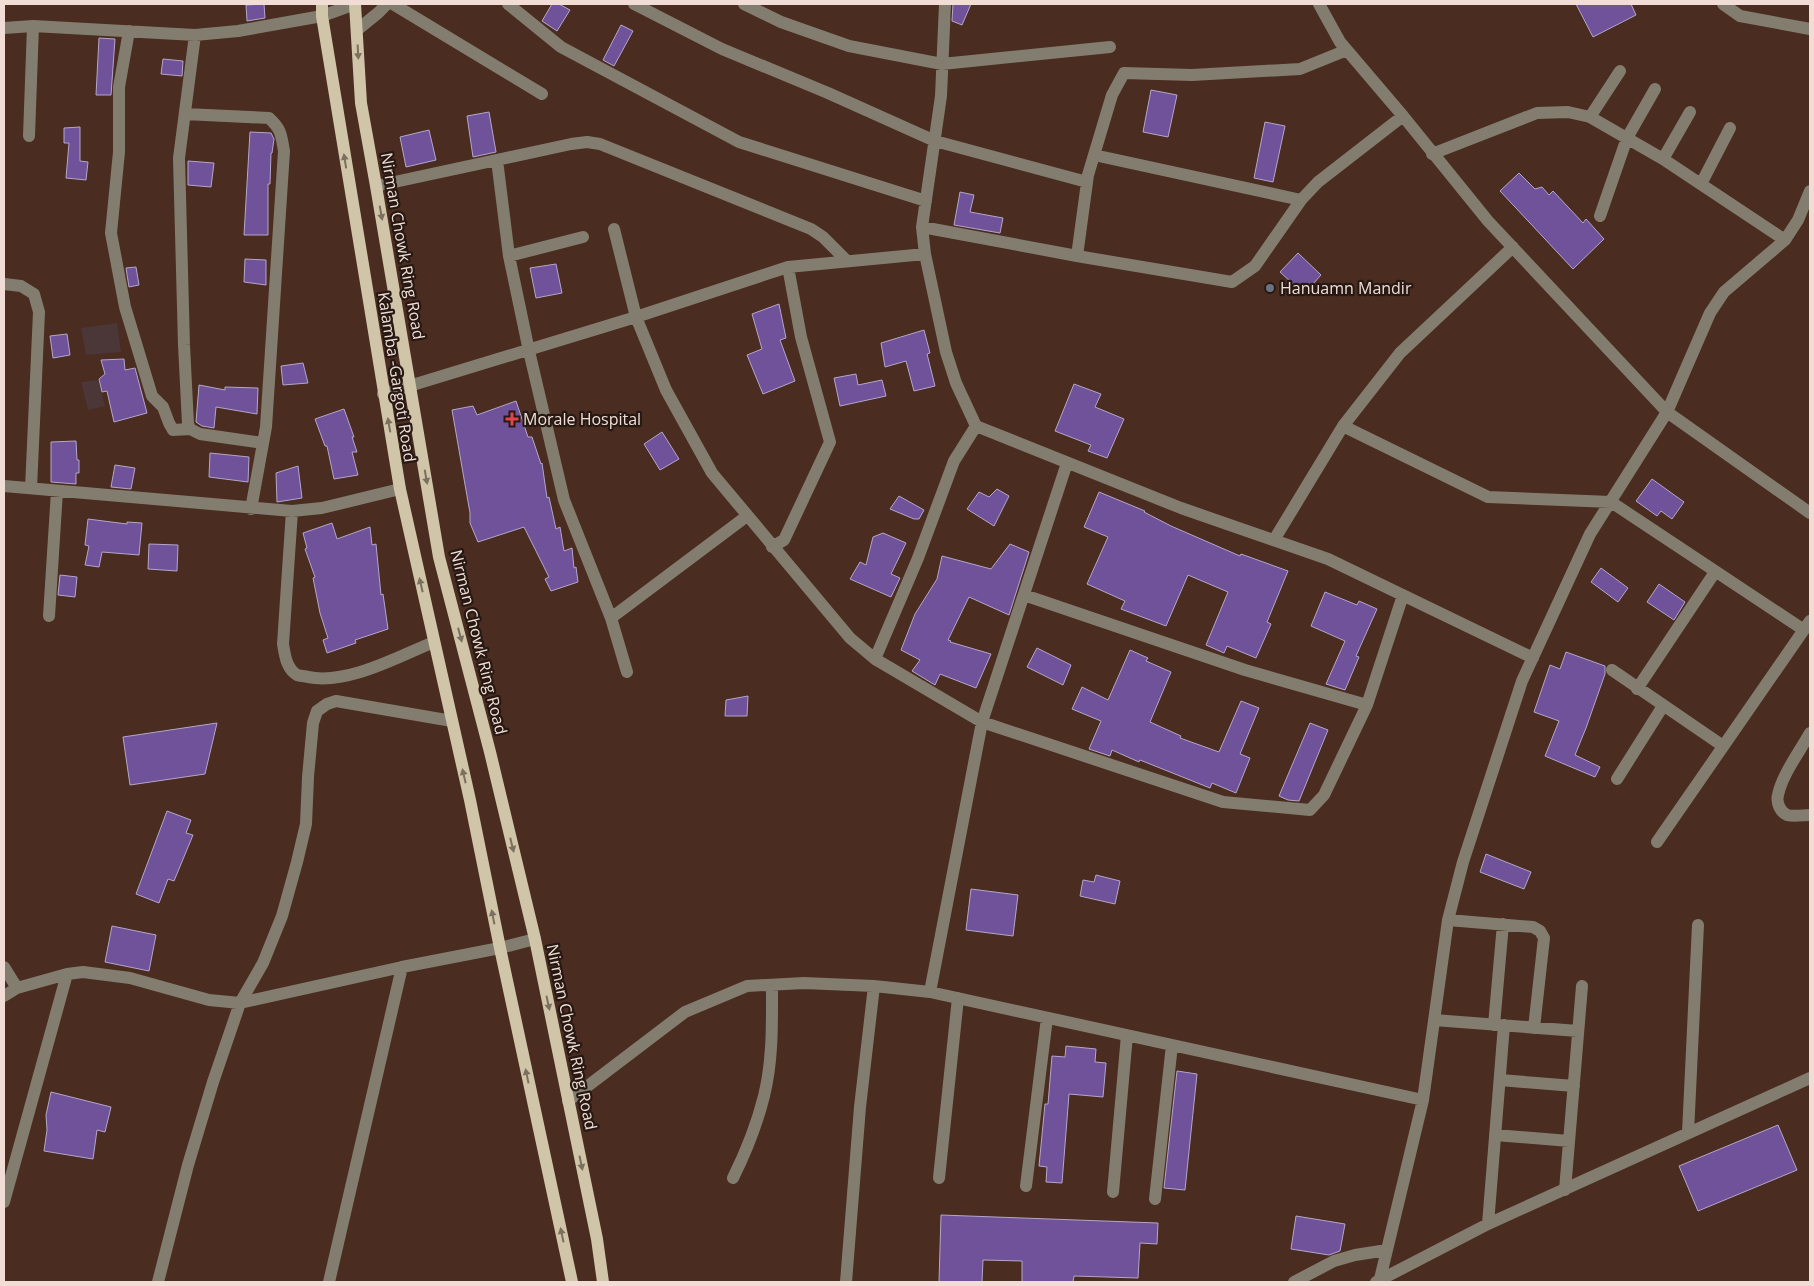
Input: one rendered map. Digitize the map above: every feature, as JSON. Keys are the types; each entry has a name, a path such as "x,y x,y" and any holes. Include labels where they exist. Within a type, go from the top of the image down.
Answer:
{"main road":[{"name":"Nirman Chowk Ring Road","path":"355,4 361,103 439,557 490,752 535,939 603,1282"},
{"name":"Kalamba -Gargoti Road","path":"322,10 383,394 400,489 470,800 572,1282"}],"street":[{"path":"4,28 34,26 195,35 238,31 322,10 355,4"},
{"path":"357,30 386,4"},
{"path":"393,4 542,94"},
{"path":"508,4 561,47 739,142 926,201"},
{"path":"634,4 722,48 935,141 1087,182"},
{"path":"744,4 781,22 849,46 942,64 1110,47"},
{"path":"945,4 941,96 922,228 925,254 946,352 956,383 976,426 1181,508 1328,558 1533,658"},
{"path":"1319,4 1332,31 1488,221 1667,412 1810,513"},
{"path":"1723,4 1740,16 1810,29"},
{"path":"29,136 34,26"},
{"path":"128,31 119,87 119,152 111,233 125,307 152,396 163,407 173,430 190,429 200,434 263,443"},
{"path":"190,429 188,424 184,345 179,158 195,35"},
{"path":"1077,256 1087,182 1112,95 1124,73 1192,75 1300,69 1347,50"},
{"path":"1590,117 1620,72"},
{"path":"1600,216 1627,138 1655,90"},
{"path":"1432,154 1537,113 1568,112 1590,117 1663,159 1785,240"},
{"path":"1663,159 1690,112"},
{"path":"185,114 269,118 278,127 282,138 284,151 271,364 263,443 251,508"},
{"path":"922,228 1232,282 1255,266 1301,200 1318,182 1403,116"},
{"path":"1701,184 1730,128"},
{"path":"376,186 443,170 587,142 600,144 811,229 823,237 847,261"},
{"path":"1094,155 1301,200"},
{"path":"497,160 509,256 564,500 611,618 626,672"},
{"path":"1377,1281 1387,1250 1423,1100 1448,920 1456,887 1522,681 1590,534 1667,412 1710,313 1724,292 1785,240 1798,220 1810,191"},
{"path":"614,229 636,317 666,390 712,473 850,638 875,659 982,722 1223,802 1310,810 1324,795 1367,704 1403,595"},
{"path":"509,256 583,237"},
{"path":"1274,540 1343,426 1400,353 1513,247"},
{"path":"383,394 529,351 788,267 925,254"},
{"path":"772,547 784,540 830,442 801,337 788,267"},
{"path":"4,284 22,286 34,294 39,312 31,488"},
{"path":"875,659 918,558 954,461 976,426"},
{"path":"1343,426 1488,497 1611,502 1715,572 1807,626 1657,842"},
{"path":"930,992 982,722 1067,463"},
{"path":"4,486 292,511 322,508 400,489"},
{"path":"49,616 56,491"},
{"path":"292,511 283,644 287,664 297,675 318,679 340,678 383,664 434,642"},
{"path":"611,618 747,516"},
{"path":"1637,689 1715,572"},
{"path":"1024,594 1245,670 1367,704"},
{"path":"1612,670 1637,689 1723,746"},
{"path":"158,1282 193,1146 240,1002 264,963 282,916 306,824 308,778 315,717 327,704 336,701 452,722"},
{"path":"1617,780 1663,706"},
{"path":"1810,734 1784,779 1778,796 1778,803 1783,812 1788,815 1810,815"},
{"path":"1448,920 1533,927 1540,931 1544,938 1534,1028"},
{"path":"1488,1224 1500,1080 1499,1025 1503,924"},
{"path":"1688,1133 1698,925"},
{"path":"4,996 17,988 67,974 83,972 130,978 209,1000 240,1002 535,939"},
{"path":"4,967 17,988"},
{"path":"329,1282 402,967"},
{"path":"5,1194 67,974"},
{"path":"568,1102 685,1012 747,986 804,984 874,986 930,992 1423,1100"},
{"path":"734,1178 748,1147 765,1095 772,1031 772,985"},
{"path":"846,1282 860,1107 874,986"},
{"path":"1565,1190 1582,986"},
{"path":"939,1178 958,998"},
{"path":"1026,1186 1047,1018"},
{"path":"1434,1020 1578,1032"},
{"path":"1113,1192 1127,1035"},
{"path":"1155,1199 1172,1045"},
{"path":"1377,1281 1488,1224 1810,1078"},
{"path":"1500,1080 1574,1086"},
{"path":"1495,1135 1569,1141"},
{"path":"1294,1282 1334,1261 1355,1255 1387,1250"}],"shaded area":[{"path":"117,323 121,352 86,355 81,328"},
{"path":"98,380 105,406 88,410 81,382"}],"building":[{"path":"264,4 265,18 247,21 246,5"},
{"path":"552,4 559,4 570,10 557,31 542,21"},
{"path":"953,4 971,4 962,25 952,21"},
{"path":"1576,4 1631,4 1636,15 1593,37"},
{"path":"621,25 633,31 614,66 603,60"},
{"path":"99,38 115,39 111,95 96,95"},
{"path":"163,59 183,61 182,76 161,74"},
{"path":"1151,90 1177,95 1168,137 1143,132"},
{"path":"489,112 496,152 473,157 467,116"},
{"path":"1265,122 1285,126 1273,182 1254,178"},
{"path":"80,127 80,161 88,162 86,180 66,178 69,143 64,143 64,128"},
{"path":"429,130 436,160 406,167 400,137"},
{"path":"250,132 271,133 274,139 271,153 270,184 268,184 268,235 244,235"},
{"path":"188,161 214,163 211,187 188,185"},
{"path":"1519,173 1535,189 1542,187 1549,195 1553,191 1583,223 1586,219 1604,239 1573,269 1500,191"},
{"path":"960,192 974,195 970,212 1003,218 1000,233 954,225"},
{"path":"1298,253 1321,275 1304,294 1280,272"},
{"path":"245,259 266,260 266,285 244,282"},
{"path":"556,264 562,293 536,298 530,268"},
{"path":"136,267 139,285 129,287 126,268"},
{"path":"779,304 786,338 780,340 795,381 763,394 747,355 762,349 752,314"},
{"path":"924,330 930,353 927,354 935,386 914,391 906,361 885,367 881,343"},
{"path":"67,334 70,355 53,358 50,336"},
{"path":"124,359 125,370 135,368 147,413 114,422 107,391 102,392 99,379 105,374 101,360"},
{"path":"303,363 308,383 283,385 281,366"},
{"path":"856,374 858,385 882,380 886,396 840,406 834,378"},
{"path":"1074,384 1101,394 1095,407 1124,419 1107,458 1088,451 1091,445 1055,431"},
{"path":"199,385 225,390 225,387 258,388 257,414 216,407 214,428 202,426 196,422"},
{"path":"516,401 528,437 532,437 542,463 547,498 549,497 556,529 560,527 564,551 572,548 574,568 576,567 578,582 551,591 545,579 549,577 524,527 478,542 470,523 470,513 452,410 473,406 477,415"},
{"path":"344,409 354,437 352,437 357,452 352,452 358,475 334,479 327,446 325,446 315,419"},
{"path":"662,432 679,459 660,470 644,444"},
{"path":"76,441 79,473 76,473 76,484 51,482 51,442"},
{"path":"210,453 249,457 248,482 209,477"},
{"path":"115,465 135,468 131,489 111,487"},
{"path":"298,466 302,498 277,502 276,473"},
{"path":"1652,479 1684,502 1672,519 1661,511 1657,516 1636,501"},
{"path":"997,489 1009,496 994,526 967,509 979,492 989,497"},
{"path":"1099,492 1145,511 1171,526 1240,556 1241,554 1288,571 1267,622 1271,624 1256,658 1227,646 1224,653 1206,645 1228,592 1188,575 1166,626 1121,609 1125,601 1087,584 1108,537 1084,527"},
{"path":"899,496 924,510 919,519 914,519 890,509"},
{"path":"88,519 127,524 127,522 142,523 139,555 102,552 99,567 85,565 89,546 85,545"},
{"path":"332,523 337,539 370,527 372,545 376,544 381,595 383,594 388,629 355,640 356,643 327,653 323,640 328,638 320,613 313,578 315,577 305,549 307,548 303,533"},
{"path":"883,533 906,543 891,574 900,578 891,597 850,579 860,562 866,565 873,537"},
{"path":"149,544 178,545 177,571 148,569"},
{"path":"1010,544 1029,552 1009,615 969,597 948,640 991,654 976,688 940,674 935,685 912,671 920,660 901,650 915,614 937,579 942,556 991,569"},
{"path":"1601,568 1628,588 1618,602 1591,582"},
{"path":"60,575 77,577 75,597 58,595"},
{"path":"1659,584 1685,602 1674,620 1647,602"},
{"path":"1325,592 1357,605 1359,601 1377,609 1356,656 1359,657 1345,690 1326,684 1345,641 1311,626"},
{"path":"1037,648 1071,665 1063,685 1027,667"},
{"path":"1130,650 1148,658 1146,661 1171,672 1150,722 1181,736 1180,738 1219,752 1241,701 1259,708 1240,754 1250,758 1236,793 1212,783 1210,788 1112,750 1110,756 1089,749 1101,721 1072,709 1082,687 1108,700"},
{"path":"1566,652 1605,666 1605,674 1575,755 1600,767 1595,777 1545,756 1559,721 1534,712 1550,665 1560,669"},
{"path":"748,696 747,716 725,716 726,700"},
{"path":"217,723 205,774 130,785 123,737"},
{"path":"1310,723 1328,730 1299,801 1288,800 1279,796"},
{"path":"167,811 191,820 186,833 193,835 174,881 168,879 159,903 136,894"},
{"path":"1486,854 1531,872 1524,889 1480,872"},
{"path":"1096,875 1120,881 1115,904 1080,896 1083,880 1094,882"},
{"path":"971,889 1018,895 1013,936 966,930"},
{"path":"112,926 156,935 149,971 105,962"},
{"path":"1066,1046 1096,1049 1095,1062 1106,1063 1103,1097 1069,1094 1062,1183 1046,1182 1047,1167 1039,1166 1045,1104 1048,1104 1052,1056 1065,1057"},
{"path":"1177,1071 1197,1074 1185,1190 1164,1188"},
{"path":"51,1092 111,1107 105,1132 97,1130 93,1159 44,1151 47,1130 46,1115"},
{"path":"1778,1125 1797,1170 1698,1211 1679,1166"},
{"path":"941,1215 1158,1223 1157,1244 1140,1243 1138,1278 1074,1276 1073,1282 1022,1282 1022,1261 983,1260 982,1282 939,1282"},
{"path":"1296,1216 1345,1224 1340,1251 1329,1255 1291,1249"}],"place":[{"name":"Hanuamn Mandir","path":"1270,288"},
{"name":"Morale Hospital","path":"512,419"}]}
